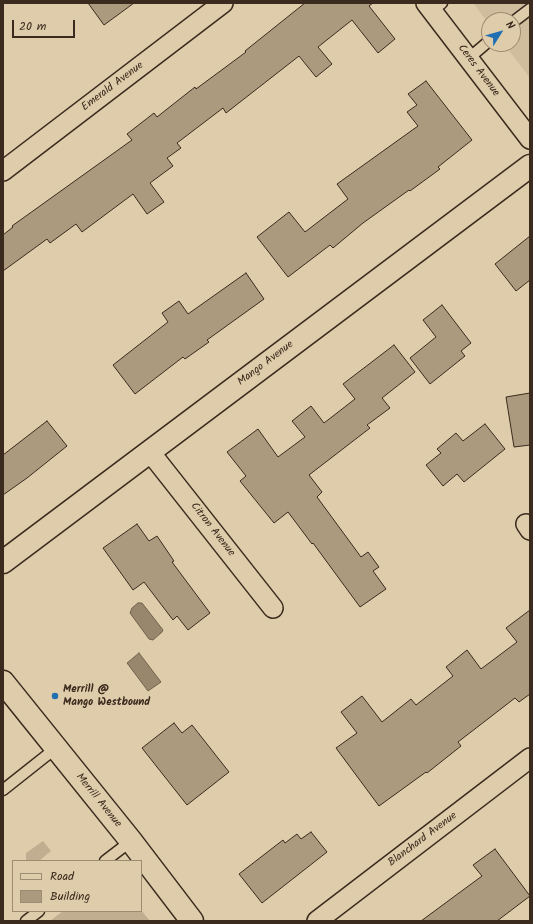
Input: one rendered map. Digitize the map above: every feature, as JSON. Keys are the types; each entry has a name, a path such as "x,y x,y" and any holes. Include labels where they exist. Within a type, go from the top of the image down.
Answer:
{"street":[{"name":"Emerald Avenue","path":"3,171 223,3"},
{"name":"Ceres Avenue","path":"434,6 468,59 530,139"},
{"name":"Mango Avenue","path":"3,562 530,166"},
{"name":"Citron Avenue","path":"150,452 273,608"},
{"name":"Merrill Avenue","path":"3,682 131,841 192,921"},
{"name":"Blanchard Avenue","path":"316,921 530,758"}],"lane":[{"path":"521,16 530,9"},
{"path":"468,59 481,48"},
{"path":"3,790 56,748"},
{"path":"105,860 131,841"},
{"path":"26,921 38,912"}],"shaded area":[{"path":"473,3 530,3 530,78 510,52 521,52 521,12 481,12 481,14"},
{"path":"138,603 142,603 163,630 153,640 149,639 130,613 132,608"},
{"path":"139,653 161,682 148,691 127,663"},
{"path":"43,841 51,851 40,860 26,860 26,853"},
{"path":"142,911 150,921 50,921 62,912"}],"building":[{"path":"88,3 134,3 104,25"},
{"path":"305,3 373,3 369,6 395,39 378,53 352,20 318,47 332,64 316,77 299,56 226,113 223,108 177,143 181,148 167,158 173,166 150,183 164,202 147,214 133,194 82,232 76,224 50,243 47,239 3,271 3,235 13,227 12,226 132,140 127,134 154,113 157,117 195,87 196,89 246,52 245,51"},
{"path":"426,81 472,140 438,167 440,169 363,223 333,248 330,245 288,277 257,237 289,212 305,232 348,199 337,184 418,126 407,112 417,105 408,94"},
{"path":"530,236 530,280 516,291 495,264"},
{"path":"246,273 264,299 207,340 209,342 185,359 183,357 135,394 113,365 168,322 162,313 179,301 188,314"},
{"path":"442,305 471,343 461,351 465,356 430,384 410,358 436,337 423,320"},
{"path":"394,345 415,372 382,398 390,408 367,425 370,428 309,475 322,492 317,497 361,557 368,552 379,567 373,571 386,589 360,607 288,512 274,523 240,481 246,476 227,452 258,429 278,457 305,437 292,421 311,406 324,423 355,399 343,384"},
{"path":"530,393 530,445 514,447 506,397"},
{"path":"47,421 67,446 3,495 3,455"},
{"path":"485,424 505,449 464,482 457,474 443,486 426,465 441,453 437,449 456,433 463,441"},
{"path":"137,524 149,541 157,536 174,561 172,562 210,613 188,630 177,616 173,620 144,582 133,590 103,548"},
{"path":"530,610 530,694 519,702 515,698 458,742 461,746 427,773 426,772 379,806 336,748 357,733 341,712 362,696 382,722 411,699 416,705 453,676 446,667 467,650 481,669 517,642 506,628"},
{"path":"174,723 182,733 192,725 229,772 187,805 142,748"},
{"path":"311,832 327,852 262,903 239,874 283,840 285,843 297,834 301,839"},
{"path":"495,849 530,896 497,921 421,921 482,876 473,865"}],"place":[{"name":"Merrill @ Mango Westbound","path":"55,696"}]}
